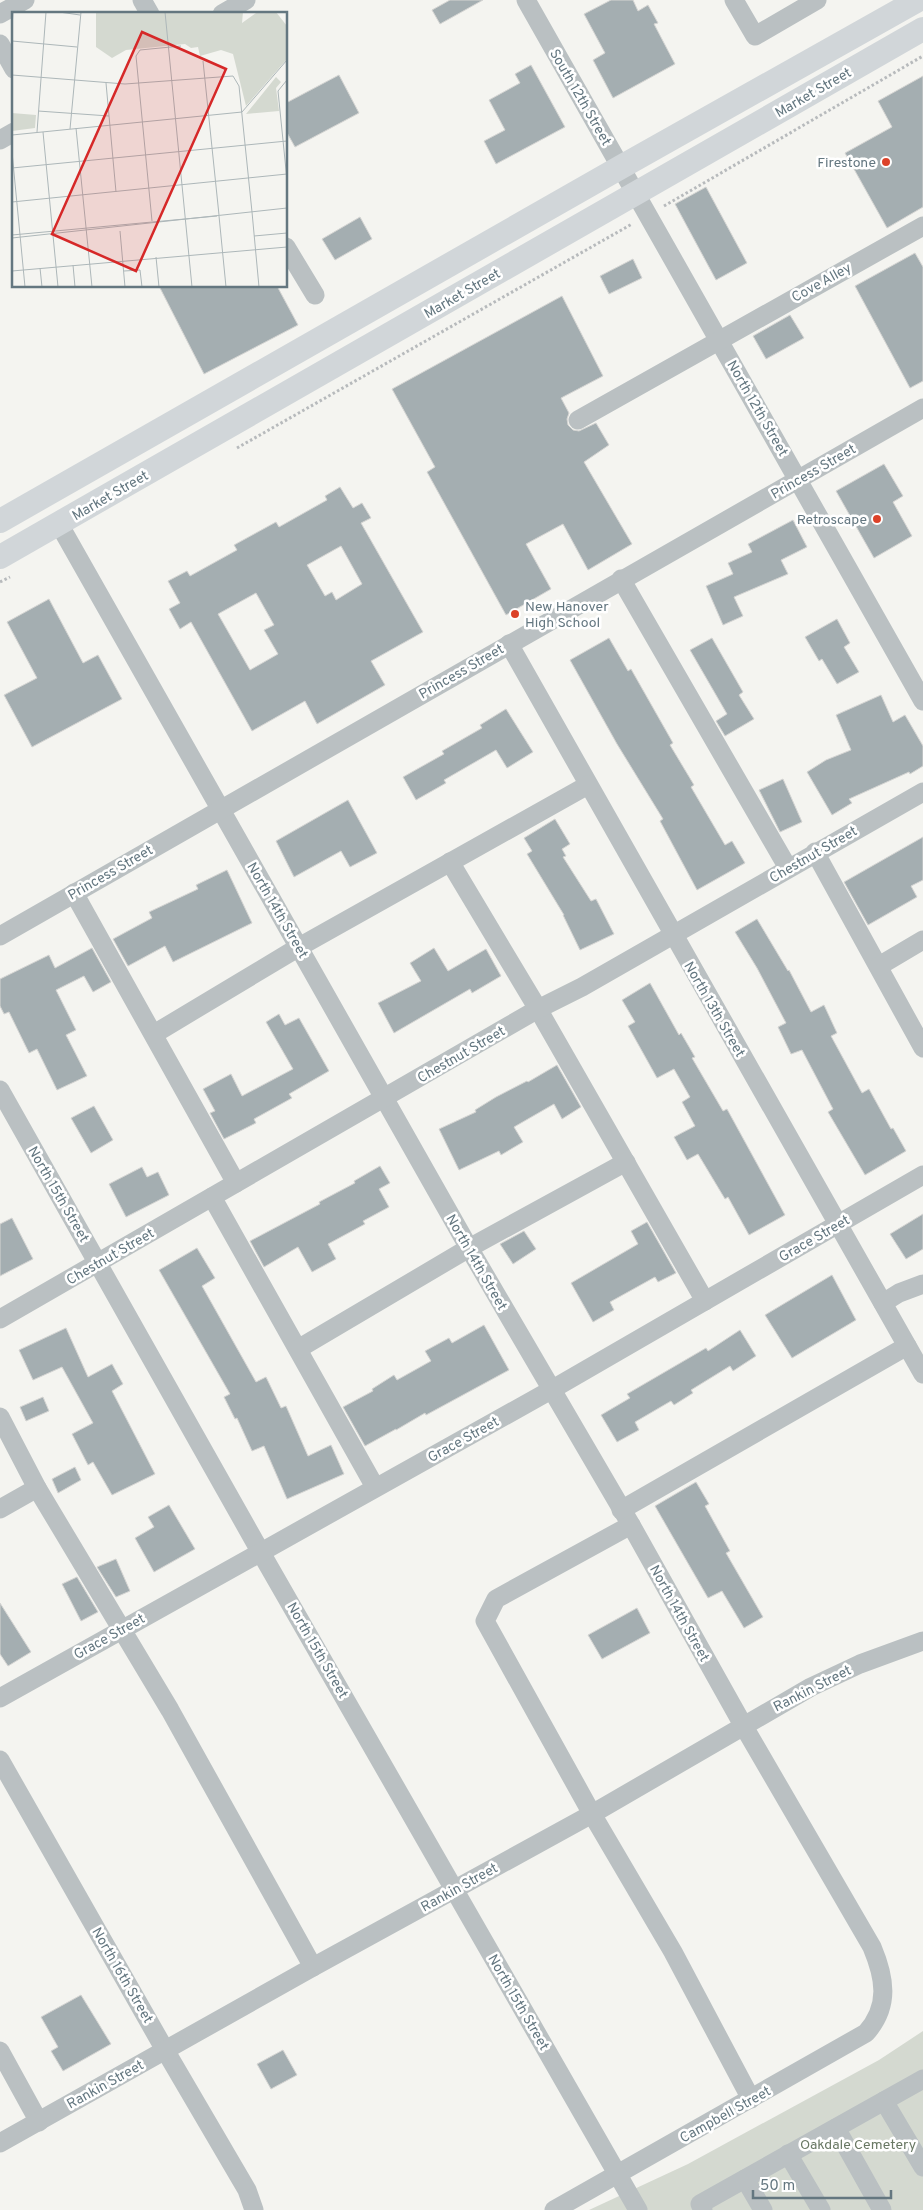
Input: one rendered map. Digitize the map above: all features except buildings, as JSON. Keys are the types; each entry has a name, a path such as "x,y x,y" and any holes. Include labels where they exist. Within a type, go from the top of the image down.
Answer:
{"main road":[{"name":"Market Street","path":"0,522 621,167 916,6"},
{"name":"Market Street","path":"8,565 59,524 923,29"}],"street":[{"path":"0,14 25,0"},
{"path":"142,0 149,12"},
{"path":"225,12 246,0"},
{"name":"South 12th Street","path":"526,0 637,193"},
{"path":"734,0 755,36 818,0"},
{"path":"0,44 12,65"},
{"path":"0,140 12,133"},
{"name":"North 12th Street","path":"637,193 923,702"},
{"name":"Cove Alley","path":"578,420 923,226"},
{"path":"288,250 314,295"},
{"name":"Princess Street","path":"0,936 621,579 923,408"},
{"name":"North 14th Street","path":"59,524 469,1248 626,1517 743,1725 872,1947 881,1973 882,2004"},
{"path":"621,579 788,868"},
{"name":"North 13th Street","path":"509,644 672,935 923,1374"},
{"path":"154,1034 299,947 588,785"},
{"name":"Chestnut Street","path":"0,1319 538,1010 582,987 815,852 923,792"},
{"path":"815,852 923,1048"},
{"path":"450,862 538,1010 705,1300"},
{"path":"74,893 236,1183"},
{"path":"879,966 923,940"},
{"name":"North 15th Street","path":"0,1090 260,1551 638,2210"},
{"path":"298,1349 469,1248 626,1162"},
{"name":"Grace Street","path":"0,1698 551,1390 923,1175"},
{"path":"212,1197 375,1487"},
{"path":"884,1303 900,1293 923,1284"},
{"path":"751,2099 673,1952 592,1814 485,1621 496,1599 626,1517 907,1346"},
{"path":"0,1417 37,1488 170,1710 313,1967"},
{"path":"0,1509 37,1488"},
{"name":"Rankin Street","path":"0,2143 313,1967 592,1814 811,1687 860,1664 923,1641"},
{"name":"North 16th Street","path":"0,1760 247,2190 254,2210"},
{"name":"Campbell Street","path":"554,2210 858,2038 873,2025 882,2004"},
{"path":"0,2051 39,2122"},
{"path":"703,2210 700,2204 923,2079"},
{"path":"884,2101 923,2167"},
{"path":"836,2128 882,2210"},
{"path":"788,2154 821,2210"},
{"path":"745,2179 763,2210"}],"path":[{"path":"228,453 923,56"},
{"path":"0,582 8,565"}],"green space":[{"name":"Oakdale Cemetery","path":"923,2031 923,2210 589,2210 688,2164 879,2060"}],"place":[{"name":"Firestone","path":"886,162"},
{"name":"Retroscape","path":"877,519"},
{"name":"New Hanover High School","path":"515,614"}]}
